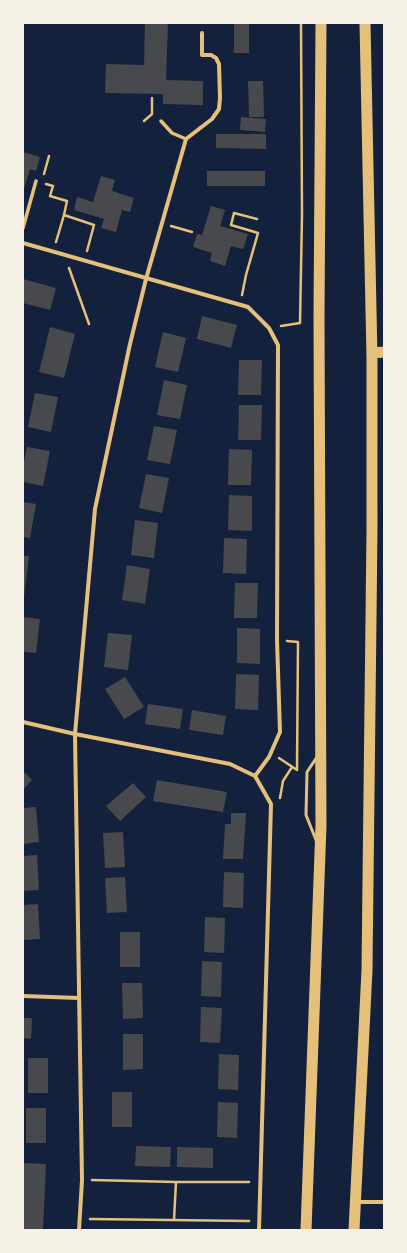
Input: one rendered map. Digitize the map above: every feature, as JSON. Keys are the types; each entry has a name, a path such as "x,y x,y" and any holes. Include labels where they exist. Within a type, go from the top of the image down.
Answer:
{"highway":[{"path":"306,1230 320,851 321,23"},
{"path":"354,1230 367,970 372,530 372,353 365,23"},
{"path":"372,353 384,352"}],"street":[{"path":"79,1230 82,1180 75,734 95,509 130,344 146,278 186,139 212,119 219,109 220,98 218,64 216,58 211,55 202,55 202,33"},
{"path":"161,121 172,134 186,139"},
{"path":"23,228 36,181"},
{"path":"23,243 248,307 269,328 278,345 276,640 280,732 269,756 255,776"},
{"path":"23,722 75,734 230,764 255,776 271,804 259,1230"},
{"path":"23,996 79,998"},
{"path":"356,1202 384,1202"}],"lane":[{"path":"320,851 306,815 307,772 321,750"}],"path":[{"path":"269,328 300,323 302,215 301,23"},
{"path":"144,121 152,114 152,98"},
{"path":"42,182 49,156"},
{"path":"36,181 53,186 50,196 67,201 53,252"},
{"path":"240,305 246,275 258,233 231,225 234,213 257,219"},
{"path":"64,215 94,224 84,261"},
{"path":"162,224 192,232"},
{"path":"64,255 89,324"},
{"path":"269,756 276,756 297,770 298,642"},
{"path":"82,1180 260,1182"},
{"path":"174,1220 176,1182"},
{"path":"80,1219 259,1221"}],"building":[{"path":"145,23 168,23 166,80 203,81 203,105 163,104 163,94 105,93 106,64 144,65"},
{"path":"249,23 249,53 234,53 234,24"},
{"path":"248,81 263,81 264,117 249,117"},
{"path":"241,117 266,119 265,132 240,130"},
{"path":"216,134 266,134 266,149 216,148"},
{"path":"23,152 40,157 36,171 30,169 23,192"},
{"path":"207,171 265,171 265,186 207,186"},
{"path":"101,176 115,180 112,191 134,198 130,212 122,210 116,232 101,228 104,219 74,210 77,197 93,202"},
{"path":"211,206 225,210 220,226 248,234 243,249 231,246 225,266 210,261 212,253 193,247 197,234 202,235"},
{"path":"23,279 56,288 50,310 23,303"},
{"path":"202,316 237,325 231,348 197,339"},
{"path":"50,327 75,334 64,378 39,372"},
{"path":"163,332 186,338 178,372 155,367"},
{"path":"239,360 262,360 261,395 238,395"},
{"path":"164,380 187,385 180,419 157,415"},
{"path":"35,393 58,397 51,432 28,427"},
{"path":"239,405 262,405 261,440 238,440"},
{"path":"154,426 177,430 170,464 147,460"},
{"path":"27,447 50,451 43,486 23,482 23,466"},
{"path":"229,449 252,450 251,485 228,485"},
{"path":"146,474 169,478 162,513 139,508"},
{"path":"229,495 252,496 252,531 228,530"},
{"path":"23,502 36,504 30,538 23,537"},
{"path":"135,520 158,523 154,558 131,555"},
{"path":"224,538 247,539 246,574 223,573"},
{"path":"23,556 29,556 24,597 23,597"},
{"path":"127,565 150,569 145,604 122,600"},
{"path":"235,583 258,583 257,618 234,618"},
{"path":"23,617 40,619 36,653 23,652"},
{"path":"237,628 260,629 260,664 237,663"},
{"path":"108,633 132,635 128,670 104,667"},
{"path":"236,674 259,675 258,710 235,709"},
{"path":"125,677 144,707 124,719 105,689"},
{"path":"148,704 183,709 180,729 145,724"},
{"path":"192,710 226,716 223,735 189,730"},
{"path":"23,771 32,780 23,790"},
{"path":"157,780 227,792 223,812 153,801"},
{"path":"133,783 146,797 120,821 106,806"},
{"path":"36,807 39,842 23,844 23,808"},
{"path":"231,813 246,813 243,859 223,859 225,824 231,824"},
{"path":"123,832 125,867 105,868 103,833"},
{"path":"37,855 39,890 23,891 23,856"},
{"path":"224,872 244,873 243,908 223,907"},
{"path":"125,877 127,912 107,913 105,878"},
{"path":"38,904 40,939 23,940 23,905"},
{"path":"205,917 225,918 224,953 204,952"},
{"path":"120,932 140,932 140,967 120,967"},
{"path":"202,961 222,962 221,997 201,996"},
{"path":"122,983 142,983 143,1018 123,1019"},
{"path":"201,1007 222,1008 220,1043 200,1042"},
{"path":"23,1018 32,1018 31,1039 23,1038"},
{"path":"123,1034 143,1034 143,1069 123,1070"},
{"path":"219,1054 239,1055 238,1090 218,1089"},
{"path":"28,1058 48,1058 48,1093 28,1093"},
{"path":"112,1092 132,1092 132,1127 112,1127"},
{"path":"218,1102 238,1103 237,1138 217,1137"},
{"path":"26,1108 46,1108 46,1143 26,1143"},
{"path":"136,1146 171,1147 170,1167 135,1166"},
{"path":"177,1147 213,1148 213,1168 177,1167"},
{"path":"24,1163 46,1164 43,1230 23,1230"}]}
